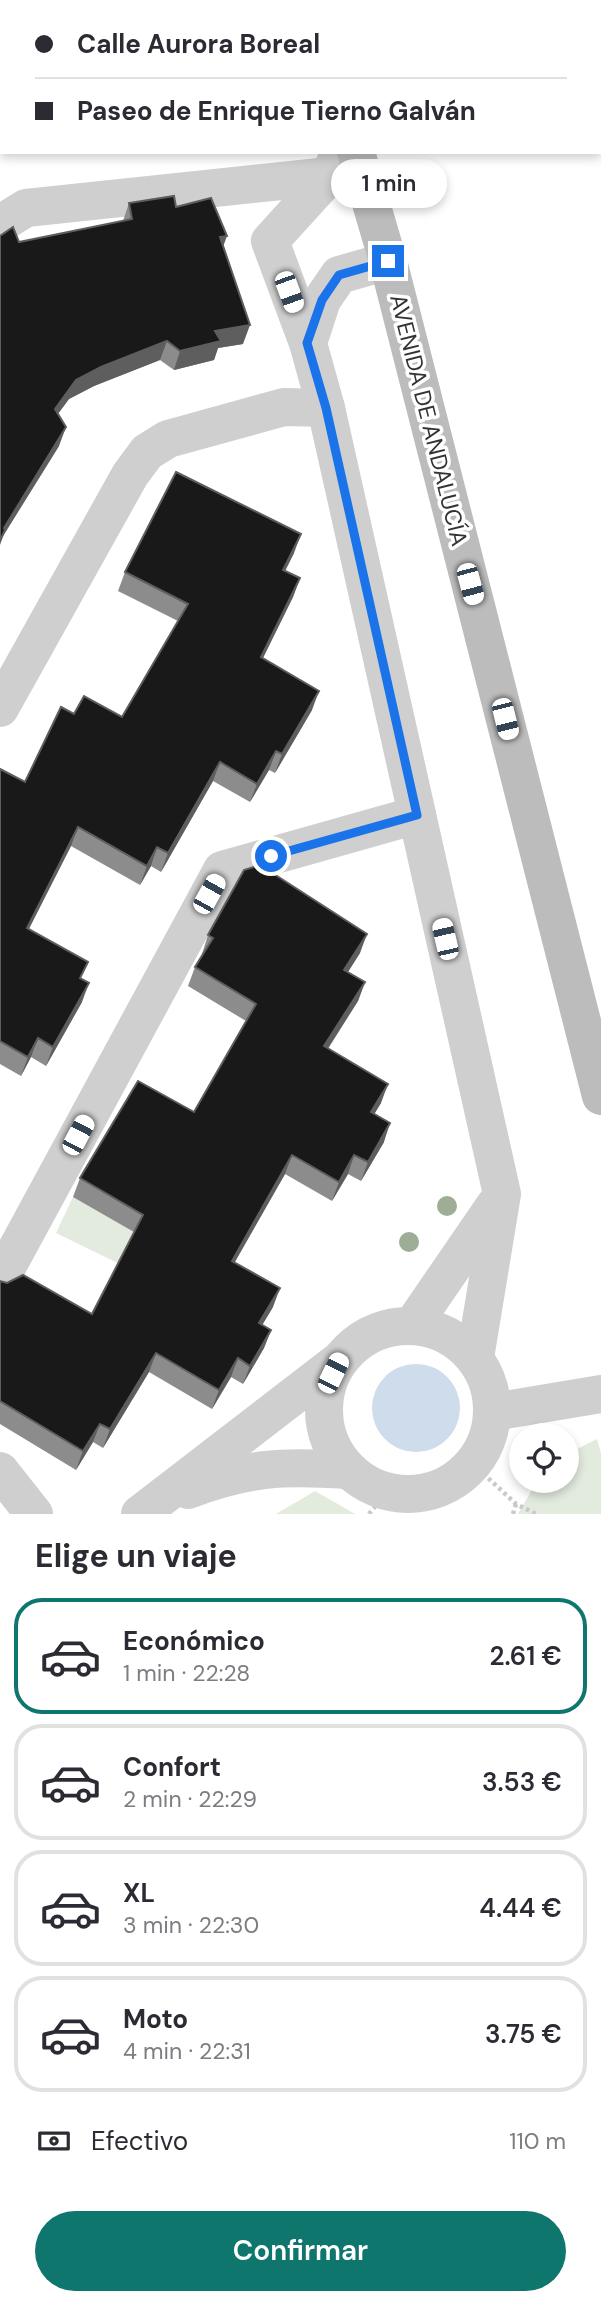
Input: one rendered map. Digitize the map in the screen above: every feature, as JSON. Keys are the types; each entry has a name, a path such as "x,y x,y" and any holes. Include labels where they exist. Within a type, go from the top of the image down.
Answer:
{"street":[{"path":"0,224 26,208 237,185 341,160"},
{"path":"270,241 341,160"},
{"name":"AVENIDA DE ANDALUCÍA","path":"341,160 388,261 601,1096"},
{"path":"237,185 270,241 307,343 326,408 502,1194 475,1358"},
{"path":"307,343 322,300 339,275 388,261"},
{"path":"0,708 130,475 147,452 168,439 284,407 326,408"},
{"path":"0,1280 222,870 417,815"},
{"path":"412,1326 502,1194"},
{"path":"149,1508 340,1360 359,1341 385,1329 412,1326 436,1330 457,1342 475,1358 489,1384 493,1412 488,1440 473,1464 449,1484 378,1503 366,1483 347,1469 331,1445 323,1416 327,1387 340,1360"},
{"path":"493,1412 601,1394"},
{"path":"149,1508 231,1474 283,1466 347,1469"},
{"path":"0,1471 34,1514"}],"path":[{"path":"473,1464 516,1504 536,1514"},
{"path":"513,1514 516,1504"}],"shaded area":[{"path":"73,1197 138,1216 136,1272 56,1233"},
{"path":"597,1439 601,1453 601,1514 518,1514 530,1493 579,1493 579,1448"},
{"path":"315,1491 355,1514 276,1514"}],"water":[{"path":"416,1364 433,1368 447,1377 456,1391 460,1408 456,1425 447,1439 433,1448 416,1452 399,1448 385,1439 376,1425 372,1408 376,1391 385,1377 399,1368"}],"building":[{"path":"174,196 176,207 211,198 227,236 220,237 250,325 215,331 221,341 180,351 167,341 101,367 76,380 55,409 66,427 4,528 0,541 0,236 13,227 19,242 132,219 129,203"},
{"path":"176,472 301,534 283,570 300,578 261,657 319,691 282,754 276,751 257,784 220,762 168,853 157,847 147,866 78,827 27,928 88,962 80,978 89,983 53,1047 38,1038 28,1057 0,1041 0,769 25,782 61,707 74,714 84,696 122,717 188,604 125,572"},
{"path":"260,865 367,934 344,970 365,982 324,1046 388,1084 371,1112 390,1123 368,1162 354,1155 339,1182 292,1155 232,1261 280,1288 259,1323 271,1330 250,1366 238,1358 219,1390 156,1353 110,1429 100,1424 83,1451 0,1401 0,1281 7,1283 23,1275 92,1314 143,1215 80,1178 138,1081 194,1112 256,1004 195,967 213,938 208,935 244,870"}],"route":[{"path":"271,856 417,815 326,408 307,343 322,300 339,275 388,261"}]}
